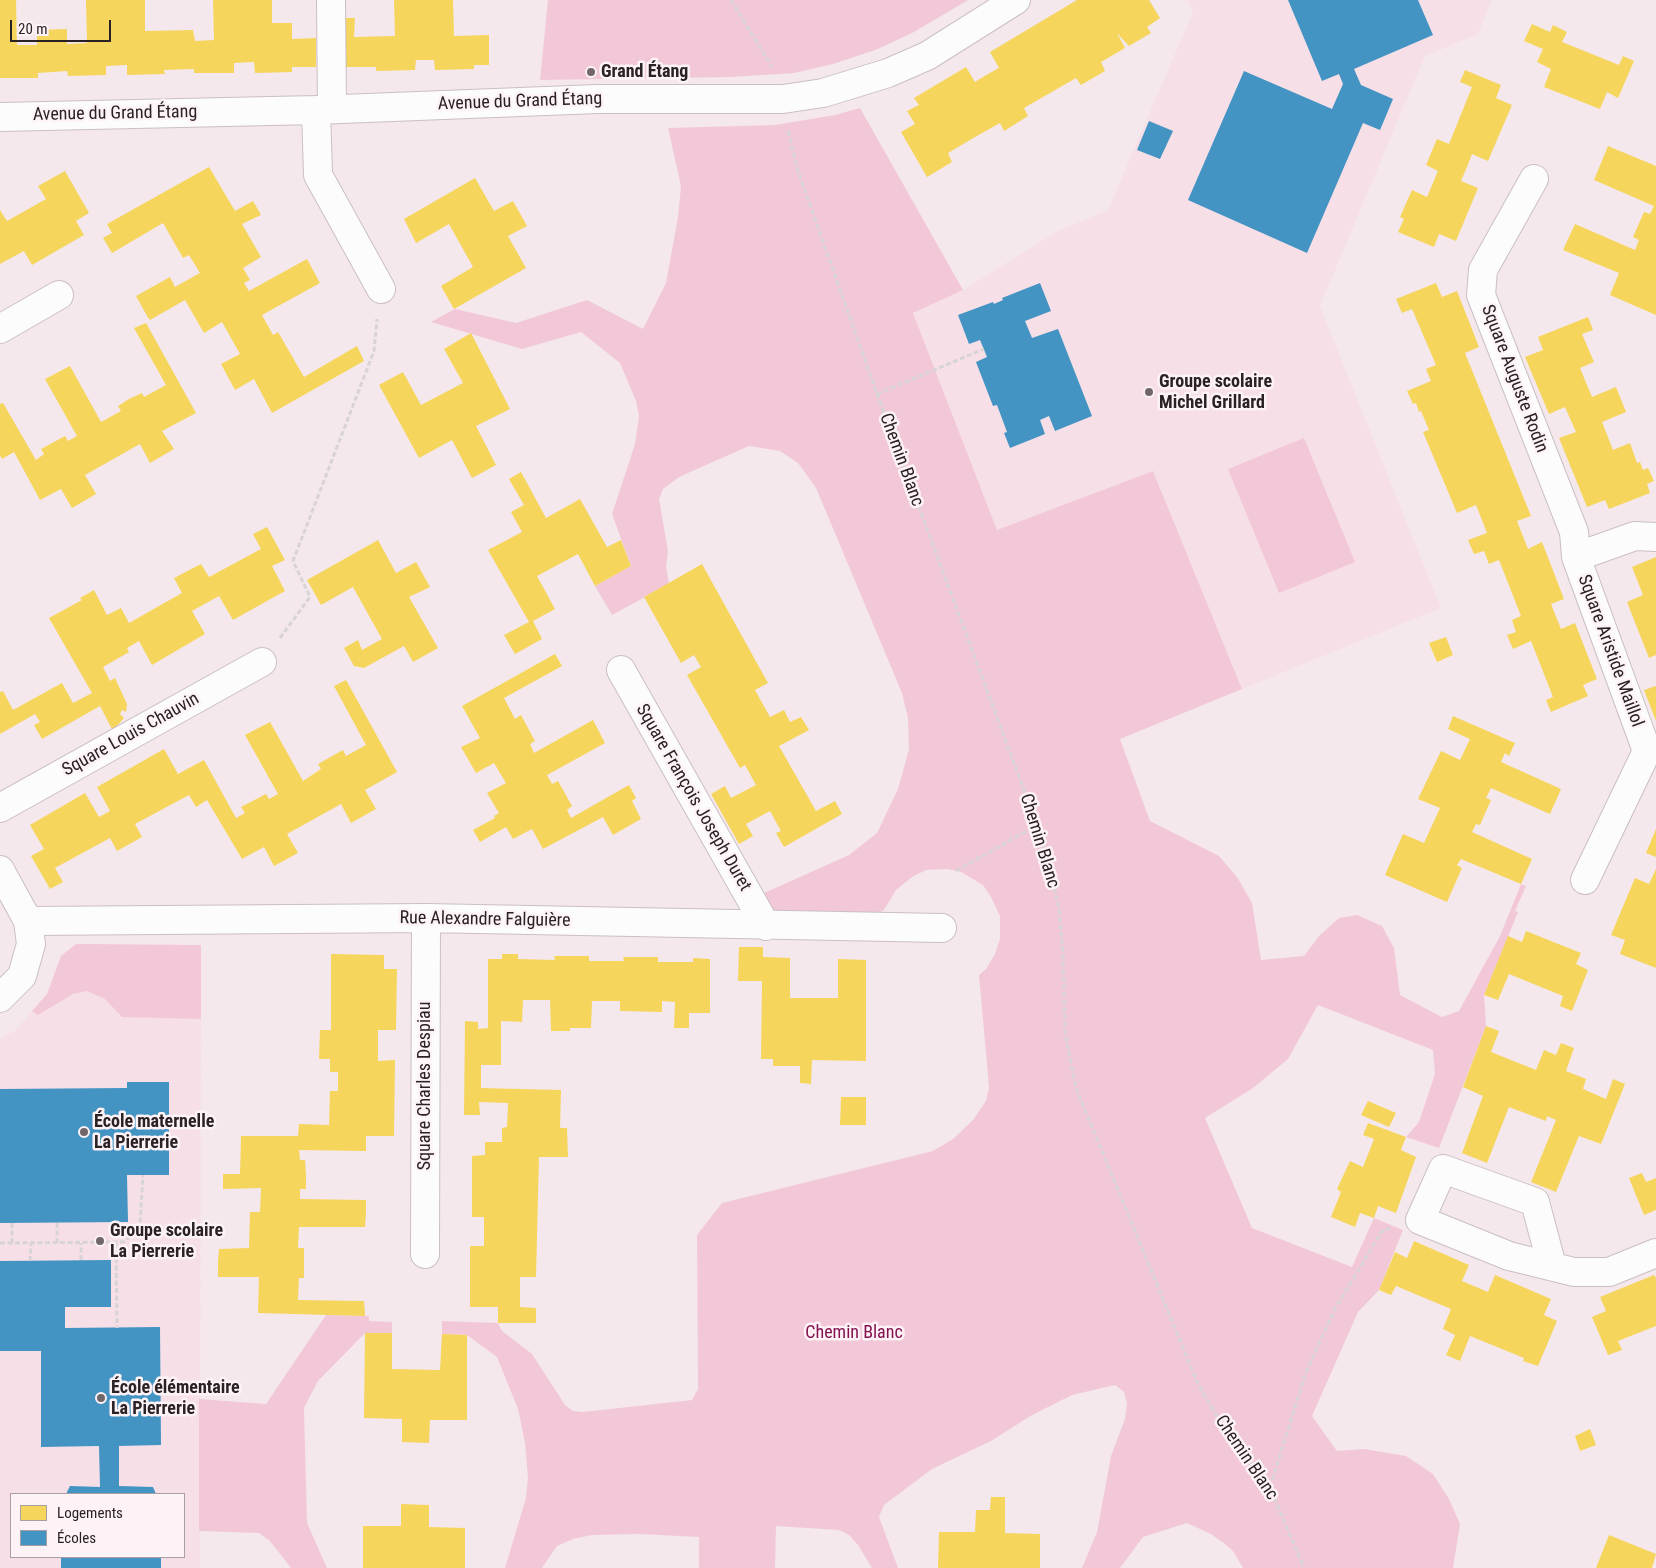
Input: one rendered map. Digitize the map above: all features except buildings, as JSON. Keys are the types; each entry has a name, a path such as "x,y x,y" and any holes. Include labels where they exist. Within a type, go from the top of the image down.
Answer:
{"street":[{"path":"331,0 318,175 381,289"},
{"name":"Avenue du Grand Étang","path":"0,116 324,109 597,99 783,99 823,93 888,73 926,56 1016,0"},
{"name":"Square Auguste Rodin","path":"1534,179 1483,270 1482,295 1574,532 1576,557"},
{"path":"0,330 59,295"},
{"path":"1576,557 1635,536 1656,537"},
{"name":"Square Aristide Maillol","path":"1576,557 1647,751 1585,880"},
{"name":"Square Louis Chauvin","path":"0,808 262,662"},
{"name":"Square François Joseph Duret","path":"621,670 766,926"},
{"path":"0,870 28,920 31,944 22,976 0,998"},
{"name":"Rue Alexandre Falguière","path":"28,920 426,918 942,928"},
{"name":"Square Charles Despiau","path":"425,1254 426,918"},
{"path":"1552,1266 1535,1202 1443,1169 1420,1220 1509,1256 1574,1272 1609,1272 1656,1253"}],"path":[{"name":"Chemin Blanc","path":"731,0 776,74 798,171 877,394 1037,826 1059,909 1063,955 1065,1033 1076,1088 1198,1384 1231,1440 1270,1488 1304,1568"},
{"path":"262,662 310,597 293,561 374,351 381,289"},
{"path":"877,394 984,349"},
{"path":"956,871 1037,826"},
{"path":"0,1243 116,1243 131,1238 139,1228 143,1175"},
{"path":"1270,1488 1306,1372 1335,1309 1382,1231 1420,1220"},
{"path":"12,1223 12,1243"},
{"path":"57,1223 57,1243"},
{"path":"30,1261 31,1243"},
{"path":"81,1260 82,1243"},
{"path":"116,1243 118,1328"}],"shaded area":[{"name":"Groupe scolaire Michel Grillard","path":"1187,0 1492,0 1478,34 1425,56 1320,306 1441,608 1242,689 1153,471 997,530 913,313 963,290 1056,232 1108,210 1193,12"},
{"name":"Groupe scolaire La Pierrerie","path":"76,944 201,945 200,1568 0,1568 0,1038 15,1031 47,994 61,956"}],"green space":[{"path":"548,0 968,0 914,32 878,49 833,64 794,73 730,77 540,80"},
{"name":"Chemin Blanc","path":"860,108 963,290 913,313 997,530 1153,471 1242,689 1120,739 1150,821 1219,856 1237,877 1252,903 1261,960 1304,956 1319,936 1339,918 1357,915 1382,926 1394,948 1400,995 1442,1017 1459,1011 1500,936 1521,884 1526,886 1515,911 1518,912 1484,995 1486,1026 1439,1148 1406,1137 1419,1122 1435,1074 1433,1050 1318,1005 1288,1059 1253,1088 1205,1118 1252,1228 1352,1267 1374,1218 1403,1230 1379,1290 1358,1312 1312,1416 1337,1451 1364,1449 1406,1456 1433,1474 1449,1499 1460,1524 1453,1568 1243,1568 1233,1551 1225,1544 1211,1534 1187,1523 1143,1537 1120,1568 1082,1568 1097,1532 1111,1456 1125,1419 1127,1403 1124,1392 1115,1385 1072,1395 1032,1415 991,1441 932,1469 884,1505 879,1517 898,1568 872,1568 858,1545 849,1535 839,1530 776,1526 775,1568 699,1568 699,1537 639,1534 592,1535 573,1539 557,1546 542,1568 505,1568 526,1498 528,1478 525,1443 518,1409 497,1357 467,1335 442,1334 442,1321 498,1323 502,1331 532,1354 565,1405 573,1411 583,1412 692,1400 698,1389 697,1235 722,1203 933,1151 953,1139 973,1120 986,1101 989,1087 979,975 986,969 995,954 1000,939 1000,916 983,885 961,872 948,869 926,870 912,877 896,890 884,910 878,913 777,912 771,909 762,894 849,855 877,833 898,789 909,749 908,718 902,693 816,488 798,463 780,451 749,446 679,477 663,489 659,499 668,551 666,566 669,584 612,615 595,586 631,566 612,514 635,444 639,416 636,401 620,363 581,332 522,349 431,322 455,309 516,323 587,300 643,329 666,283 678,217 681,186 668,128 775,125 835,115"},
{"path":"1304,438 1355,562 1279,593 1228,469"},
{"path":"76,944 201,945 201,1019 122,1017 105,999 87,991 73,994 38,1015 32,1011 47,994 61,956"},
{"path":"326,1315 369,1316 369,1321 392,1322 392,1333 365,1333 318,1381 304,1408 307,1523 327,1568 291,1568 270,1541 259,1533 199,1531 199,1399 266,1404"}],"place":[{"name":"Grand Étang","path":"591,72"},
{"name":"Groupe scolaire Michel Grillard","path":"1149,392"},
{"name":"École maternelle La Pierrerie","path":"84,1132"},
{"name":"Groupe scolaire La Pierrerie","path":"100,1241"},
{"name":"École élémentaire La Pierrerie","path":"101,1398"}]}
